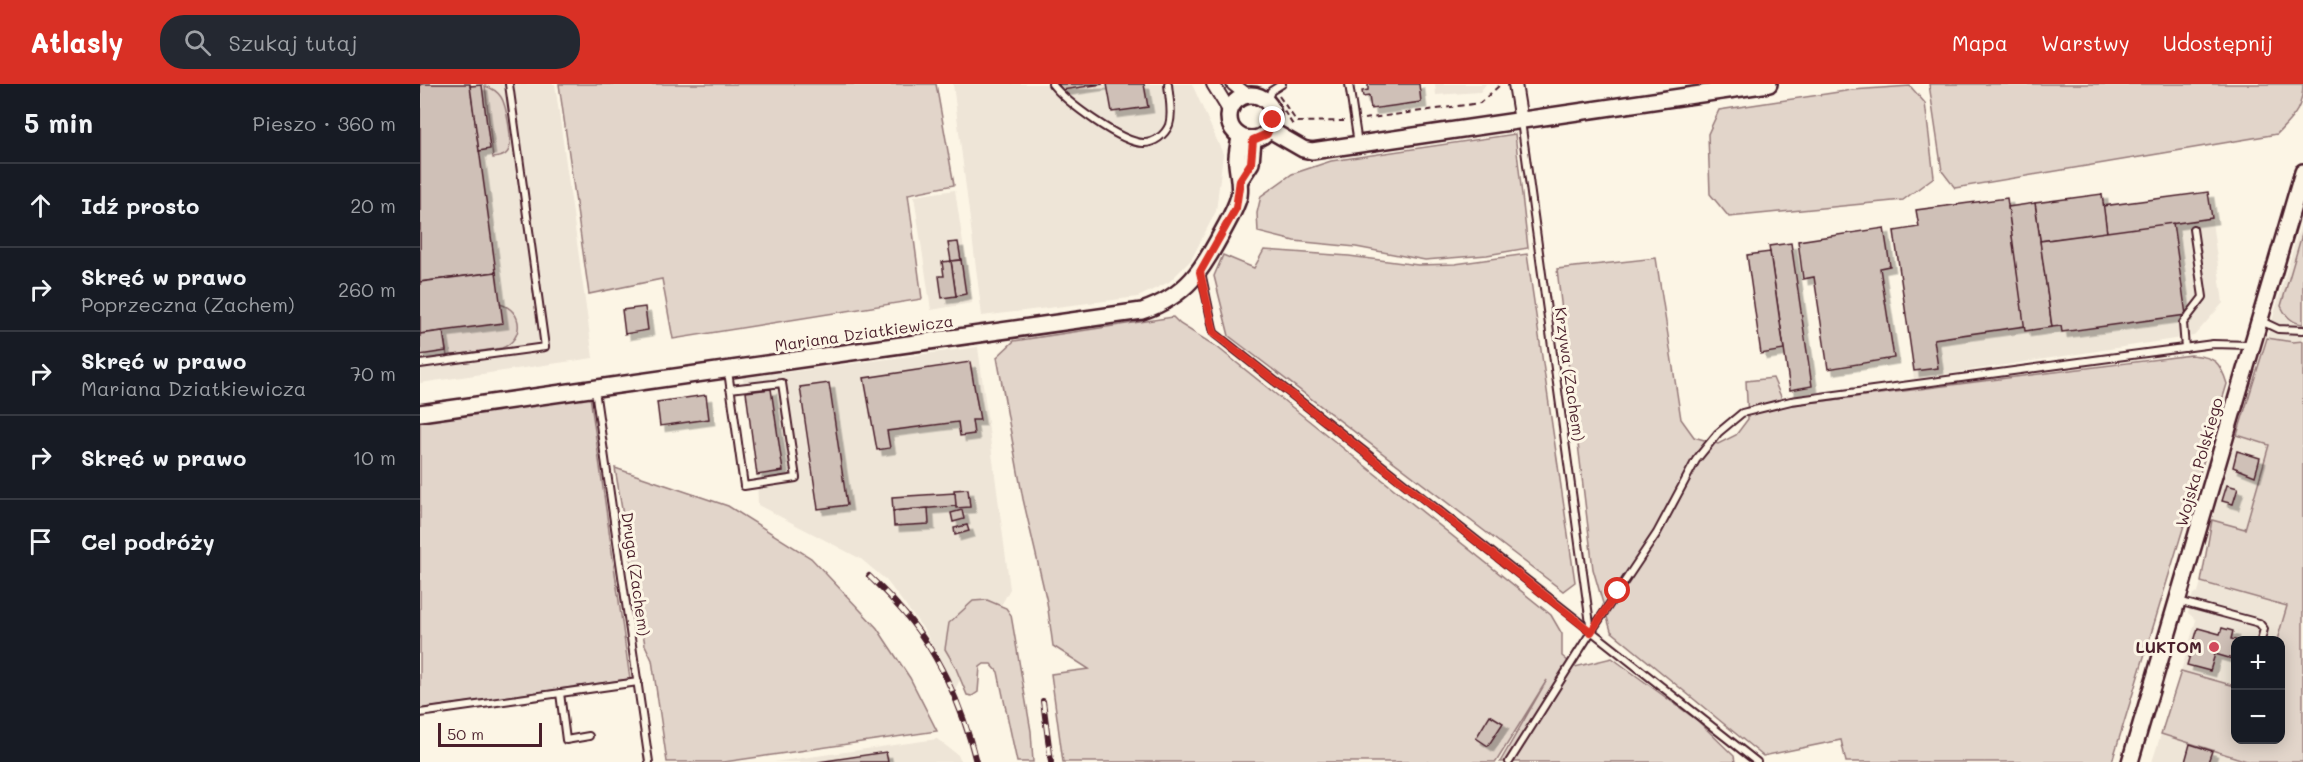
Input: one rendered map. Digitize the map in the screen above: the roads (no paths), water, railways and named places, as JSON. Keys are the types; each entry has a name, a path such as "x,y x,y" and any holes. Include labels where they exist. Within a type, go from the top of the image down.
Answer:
{"street":[{"path":"1214,84 1229,110 1230,125 1235,134 1247,138 1263,137 1270,130 1273,115 1271,94 1247,95 1236,101 1229,110"},
{"path":"1233,84 1247,95"},
{"path":"1515,84 1521,121"},
{"path":"1270,130 1303,149 1312,151 1521,121 1698,89 1769,84"},
{"name":"Mariana Dziatkiewicza","path":"420,413 1142,312 1169,300 1200,272 1236,208 1240,180 1251,163 1247,138"},
{"name":"Wojska Polskiego","path":"2130,762 2303,172"}],"lane":[{"path":"420,364 545,347 509,84"},
{"path":"1052,84 1090,118 1133,141 1145,144 1155,140 1168,126 1170,114 1168,84"},
{"path":"1271,94 1282,84"},
{"path":"1349,84 1358,144"},
{"name":"Krzywa (Zachem)","path":"1521,121 1591,632"},
{"path":"2185,348 2183,323 2203,297 2193,229"},
{"path":"1200,272 1214,333 1757,762"},
{"path":"2259,320 2278,329 2303,330"},
{"path":"1509,762 1657,533 1696,460 1731,420 1742,414 1791,401 2213,344 2251,345"},
{"path":"728,370 730,389 744,486 796,478 782,383 730,389"},
{"name":"Druga (Zachem)","path":"595,389 649,762"},
{"path":"2178,601 2259,623 2264,629 2262,636"},
{"path":"420,713 638,682"},
{"path":"560,693 566,740 589,736"}],"railway":[{"path":"869,576 912,623 936,659 964,720 976,762"},
{"path":"1043,701 1051,762"}],"place":[{"name":"LUKTOM","path":"2214,647"}]}
